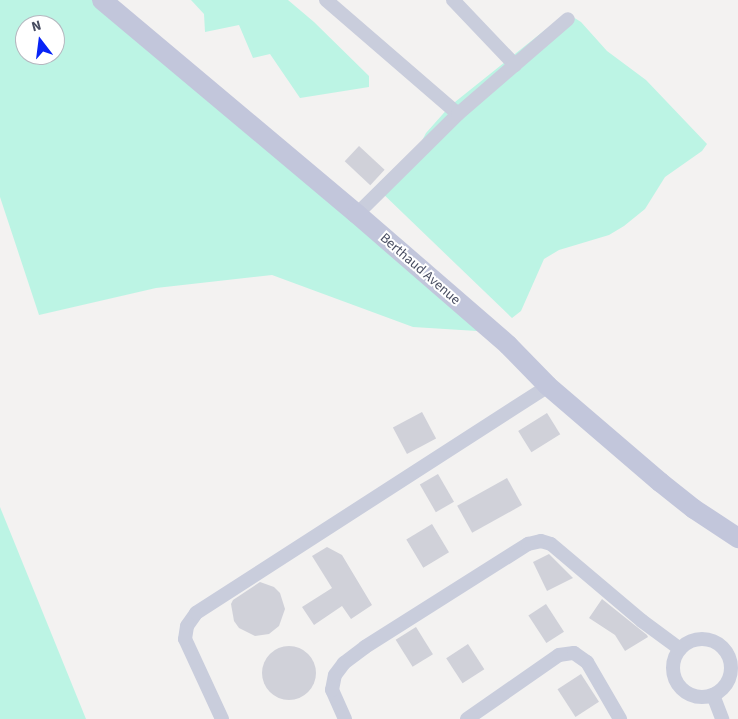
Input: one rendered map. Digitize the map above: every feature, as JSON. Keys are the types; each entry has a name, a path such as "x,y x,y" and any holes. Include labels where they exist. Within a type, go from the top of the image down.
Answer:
{"street":[{"name":"Berthaud Avenue","path":"102,0 357,214 508,344 548,386 694,509 738,538"},
{"path":"326,0 458,114"},
{"path":"453,0 514,64"},
{"path":"357,214 458,114 568,19"},
{"path":"222,719 184,639 186,626 196,613 548,386"},
{"path":"345,719 332,690 335,675 344,664 364,647 528,544 541,541 551,544 642,621 680,649"},
{"path":"696,640 714,641 728,653 735,672 726,685 713,695 705,697 688,693 676,681 673,665 680,649 696,640"},
{"path":"467,719 559,656 574,653 587,662 620,719"},
{"path":"713,695 722,719"}],"green space":[{"path":"0,0 100,0 484,324 477,331 413,327 272,275 156,288 39,315 0,197"},
{"path":"191,0 288,0 314,22 369,76 369,87 300,98 270,54 253,58 239,25 205,32 204,14"},
{"path":"573,17 581,22 607,51 646,80 707,144 702,151 665,177 645,209 624,226 609,235 559,250 544,259 521,311 512,318 378,189 413,158 426,133 450,106 545,30"},
{"path":"0,507 86,719 0,719"}],"building":[{"path":"359,146 385,170 370,185 345,161"},
{"path":"422,412 436,438 407,454 393,427"},
{"path":"547,413 560,434 531,452 518,431"},
{"path":"438,474 454,502 436,512 420,484"},
{"path":"507,478 522,505 472,533 457,506"},
{"path":"432,524 449,552 423,568 406,539"},
{"path":"327,547 342,555 372,605 351,619 342,606 314,625 302,607 332,588 312,556"},
{"path":"549,554 573,578 547,591 533,562"},
{"path":"260,582 274,587 280,593 285,609 279,626 269,634 255,636 239,628 234,621 231,604 233,600"},
{"path":"602,599 648,637 625,651 615,635 589,618"},
{"path":"546,604 564,632 546,643 528,615"},
{"path":"416,627 433,654 413,667 396,640"},
{"path":"468,644 484,669 463,683 446,658"},
{"path":"289,646 299,648 308,654 314,663 316,673 314,683 308,692 299,698 289,700 279,698 270,692 264,683 262,673 264,663 270,654 279,648"},
{"path":"581,674 599,702 575,717 558,689"}]}
